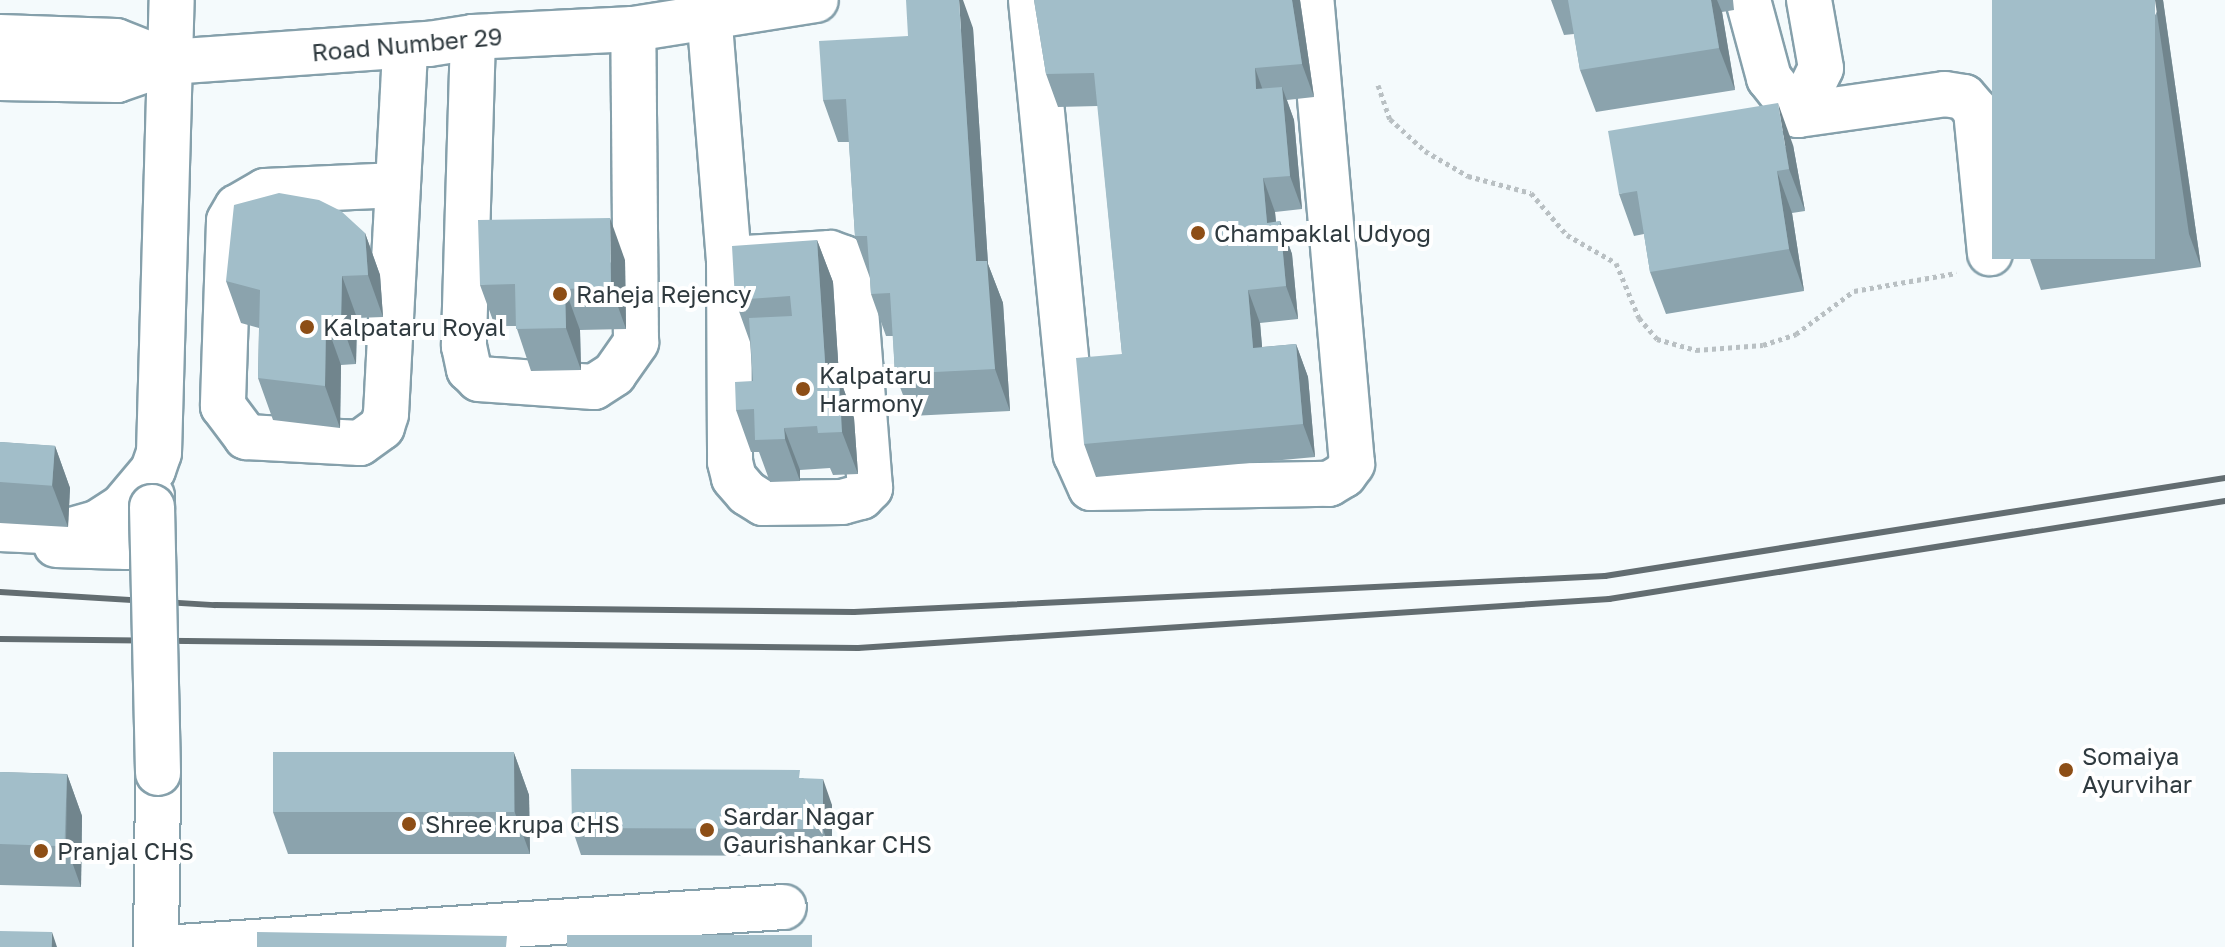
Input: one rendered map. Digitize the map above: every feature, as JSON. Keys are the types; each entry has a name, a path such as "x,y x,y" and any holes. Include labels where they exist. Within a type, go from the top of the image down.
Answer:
{"street":[{"path":"156,947 158,773 152,488 159,453 163,386 172,0"},
{"name":"Road Number 29","path":"0,78 117,80 169,62 405,46 473,37 633,29 710,8 816,0"},
{"path":"1031,0 1076,455 1091,488 1329,484 1352,464 1311,0"},
{"path":"1748,0 1769,78 1798,115"},
{"path":"1798,115 1821,68 1809,0"},
{"path":"710,8 729,259 730,462 734,478 747,493 763,503 842,502 861,497 870,488 853,270 844,258 830,253 729,259"},
{"path":"473,37 464,346 469,369 479,379 594,387 614,374 636,342 633,29"},
{"path":"0,37 116,41 169,62"},
{"path":"398,185 265,191 237,207 229,221 223,406 246,437 360,443 382,427 386,414 398,185 405,46"},
{"path":"1798,115 1945,94 1964,97 1976,111 1990,253"},
{"path":"0,529 65,532 97,523 152,488"},
{"path":"0,544 127,547 128,521 152,488"},
{"path":"179,947 784,907"}],"path":[{"path":"1378,85 1390,119 1425,151 1468,176 1531,193 1567,235 1616,263 1639,318 1657,339 1696,350 1763,345 1796,334 1854,291 1975,270 1990,253"}],"building":[{"path":"906,0 959,0 976,261 987,261 995,369 895,374 890,293 871,294 867,236 855,236 846,99 823,100 819,41 908,36"},
{"name":"Champaklal Udyog","path":"1034,0 1292,0 1302,64 1255,68 1256,89 1282,87 1290,176 1263,178 1267,223 1280,221 1286,286 1248,290 1253,348 1296,344 1303,424 1084,444 1076,358 1122,354 1094,73 1046,74"},
{"path":"1568,0 1711,0 1719,48 1580,70"},
{"path":"1992,0 2155,0 2155,259 1992,259"},
{"path":"1778,103 1789,169 1777,171 1789,249 1650,272 1637,191 1619,194 1608,131"},
{"name":"Kalpataru Royal","path":"279,193 319,200 341,211 365,233 368,275 342,276 341,322 326,323 325,386 258,378 260,290 226,281 234,205"},
{"path":"610,218 611,287 565,289 566,328 516,329 515,284 480,285 478,220"},
{"path":"817,240 826,377 839,376 842,432 818,433 817,426 784,428 785,439 755,440 754,409 736,410 735,382 753,381 749,318 792,316 790,296 735,300 732,246"},
{"path":"0,442 55,446 52,486 0,482"},
{"path":"273,752 514,752 514,812 273,812"},
{"path":"571,769 800,770 799,778 823,779 823,829 572,828"},
{"path":"0,772 67,774 64,846 0,844"},
{"path":"0,931 52,932 52,947 0,947"},
{"path":"257,932 507,936 506,947 257,947"},
{"path":"567,935 812,935 812,947 567,947"}],"railway":[{"path":"0,592 215,605 854,612 1605,576 2225,478"},
{"path":"0,639 858,648 1609,599 2225,501"}],"place":[{"name":"Champaklal Udyog","path":"1198,233"},
{"name":"Raheja Rejency","path":"560,294"},
{"name":"Kalpataru Royal","path":"307,327"},
{"name":"Kalpataru Harmony","path":"803,389"},
{"name":"Somaiya Ayurvihar","path":"2066,770"},
{"name":"Shree krupa CHS","path":"409,824"},
{"name":"Sardar Nagar Gaurishankar CHS","path":"707,830"},
{"name":"Pranjal CHS","path":"41,851"}]}
